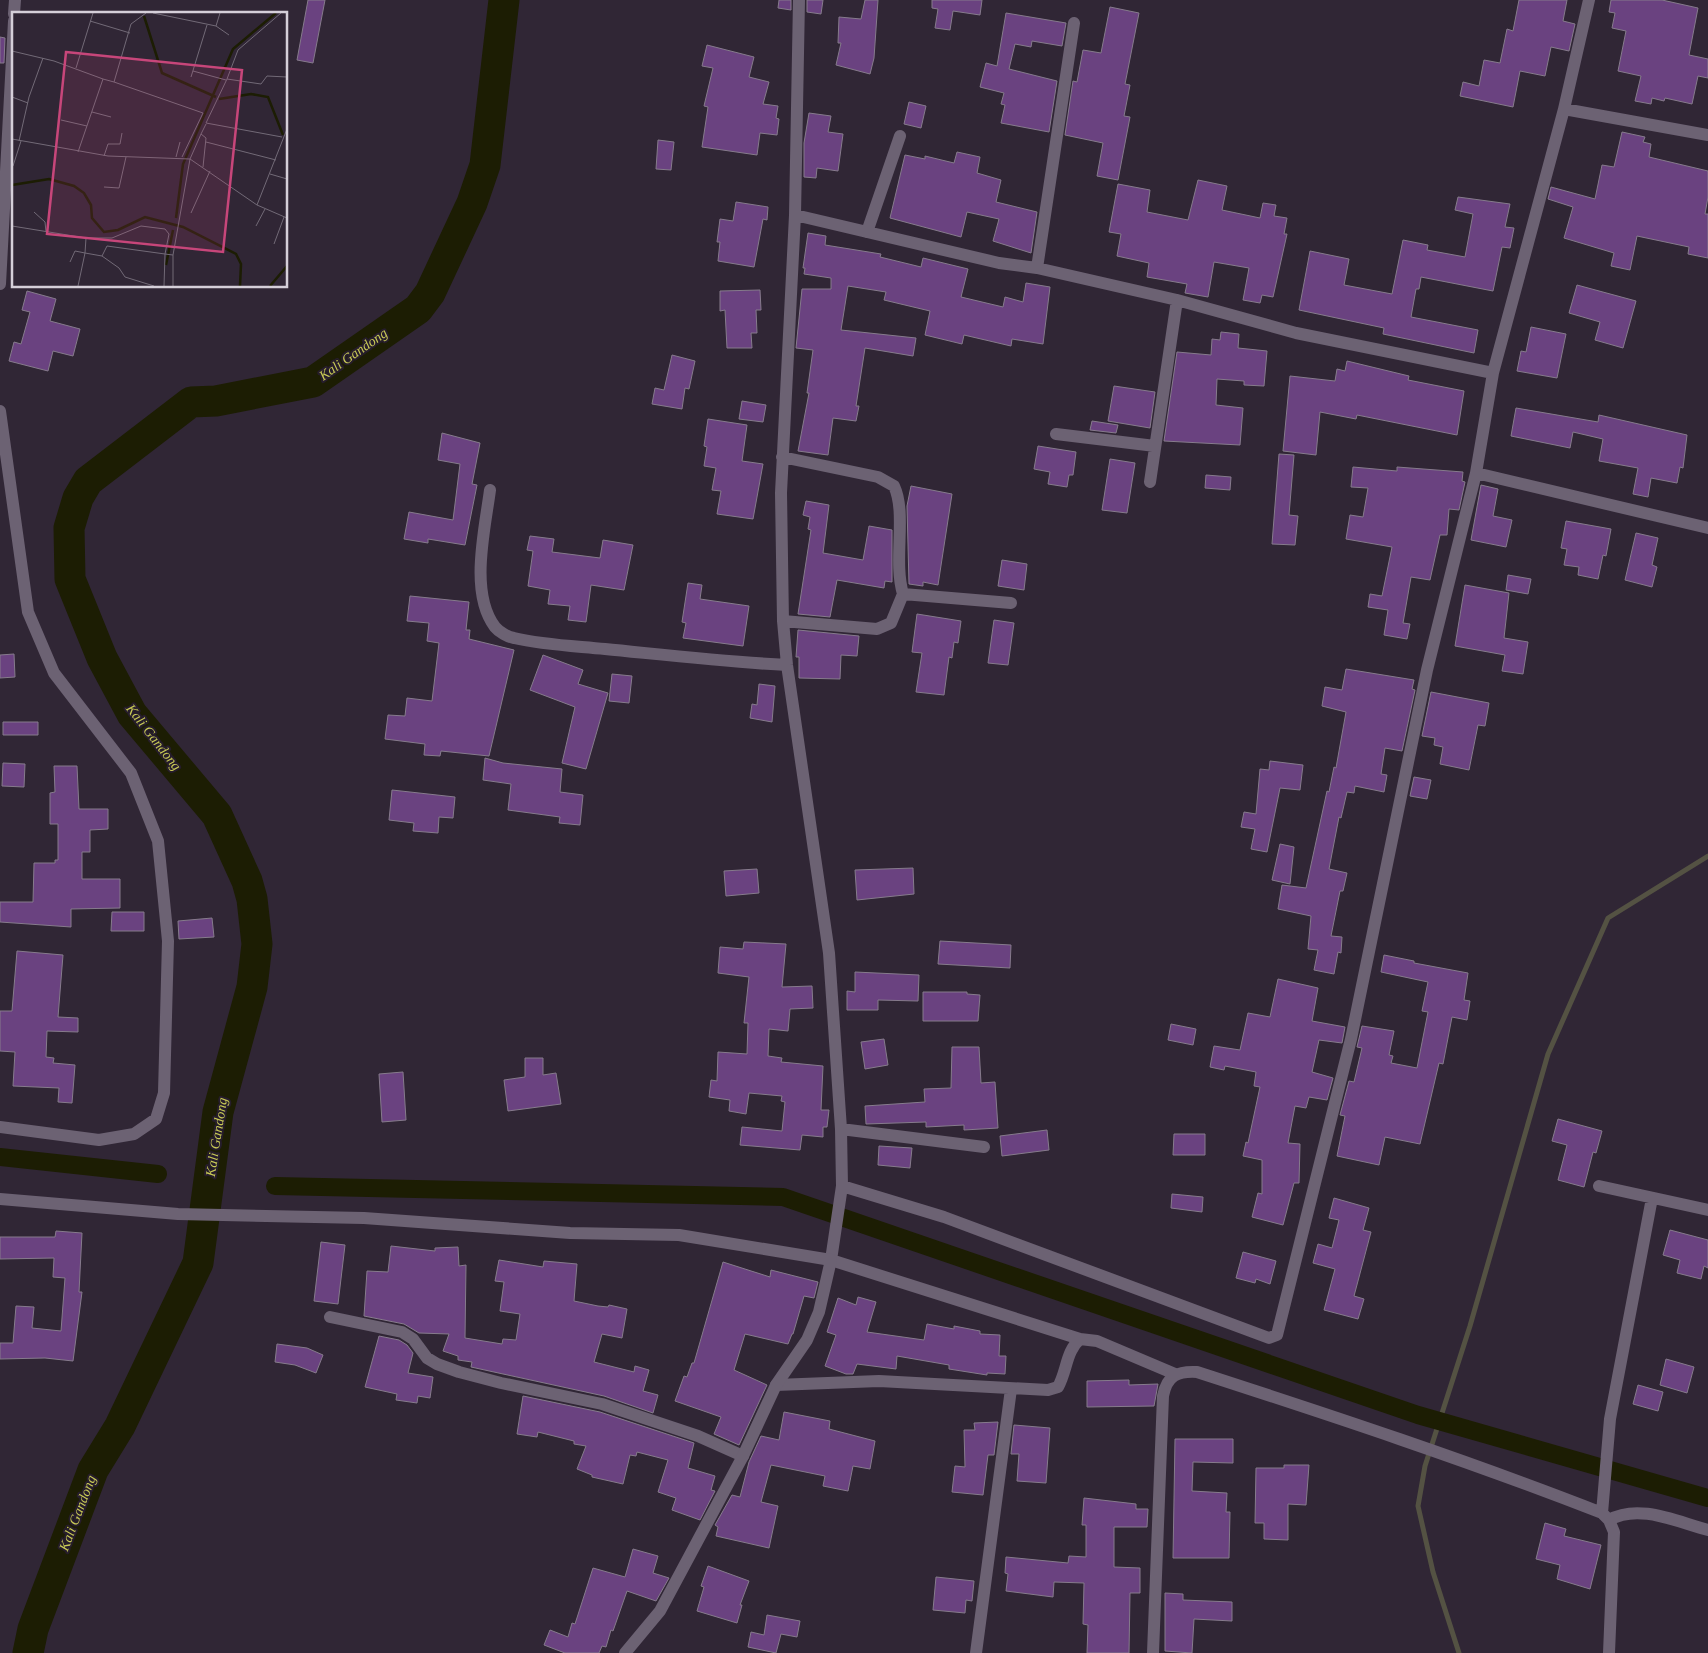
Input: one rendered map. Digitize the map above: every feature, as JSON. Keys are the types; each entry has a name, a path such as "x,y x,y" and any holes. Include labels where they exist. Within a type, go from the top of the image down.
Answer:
{"street":[{"path":"625,1653 660,1611 743,1456 776,1385 807,1340 819,1312 831,1260 842,1186 841,1129 829,953 787,665 783,621 782,457 795,215 799,0"},
{"path":"842,1186 987,1233 1269,1338 1277,1335 1351,1039 1427,670 1476,473 1493,373 1564,108 1589,0"},
{"path":"1037,268 1074,23"},
{"path":"0,284 12,59"},
{"path":"1564,108 1708,135"},
{"path":"867,232 900,136"},
{"path":"795,215 999,263 1037,268 1177,300 1296,333 1493,373"},
{"path":"1150,482 1177,300"},
{"path":"0,411 28,612 54,673 131,773 158,841 168,940 164,1093 156,1119 134,1134 118,1139 99,1140 0,1127"},
{"path":"1056,434 1156,446"},
{"path":"782,457 878,477 888,480 894,486 899,502 899,572 903,594 891,623 885,628 877,629 783,621"},
{"path":"1476,473 1708,528"},
{"path":"490,490 480,567 483,598 488,616 497,629 512,638 728,662 787,665"},
{"path":"903,594 1011,603"},
{"path":"841,1129 984,1147"},
{"path":"1599,1186 1708,1210"},
{"path":"1609,1653 1614,1532 1605,1517 1604,1491 1610,1419 1652,1198"},
{"path":"0,1199 178,1214 271,1218 364,1218 570,1234 679,1235 831,1260 1080,1339 1097,1341 1175,1374 1197,1372 1532,1485 1605,1517 1621,1513 1642,1512 1708,1530"},
{"path":"330,1316 402,1332 413,1339 427,1358 459,1372 501,1384 602,1404 698,1436 743,1456"},
{"path":"776,1385 879,1381 1048,1390 1058,1387 1063,1377 1072,1346 1080,1339"},
{"path":"1152,1653 1163,1396 1165,1384 1175,1374"},
{"path":"976,1653 1011,1389"}],"building":[{"path":"308,0 325,0 313,63 297,60"},
{"path":"779,0 791,0 791,10 778,8"},
{"path":"807,0 823,0 821,14 807,12"},
{"path":"865,0 878,0 874,58 870,74 836,65 841,43 838,43 839,17 861,19"},
{"path":"932,0 982,0 980,15 953,11 950,30 935,28 938,9 932,8"},
{"path":"1519,0 1567,0 1563,21 1575,24 1569,51 1551,47 1545,76 1520,71 1513,107 1460,96 1463,82 1479,86 1484,60 1500,63 1507,29 1513,31"},
{"path":"1611,0 1662,0 1698,8 1689,55 1708,59 1708,78 1698,76 1692,104 1665,98 1664,101 1652,98 1651,104 1635,101 1641,76 1618,71 1626,31 1612,28 1615,13 1609,12"},
{"path":"1110,7 1139,13 1125,84 1130,85 1124,116 1130,117 1118,180 1097,176 1103,143 1065,135 1073,81 1077,82 1083,50 1101,53"},
{"path":"1006,13 1066,23 1062,46 1032,41 1031,47 1015,44 1009,69 1057,81 1049,132 1001,123 1005,105 1001,104 1004,93 980,87 986,63 997,66"},
{"path":"0,37 5,38 4,63 0,63"},
{"path":"707,45 754,57 749,77 769,82 763,104 778,106 776,118 779,119 777,135 760,133 757,155 702,147 708,107 704,106 713,68 702,66"},
{"path":"909,102 926,106 921,128 904,124"},
{"path":"809,113 831,116 828,132 843,134 838,171 817,168 816,178 804,177 804,143"},
{"path":"1622,132 1645,137 1643,142 1651,144 1649,157 1708,171 1708,197 1705,214 1708,214 1708,258 1688,254 1689,247 1637,236 1630,270 1611,266 1614,253 1564,238 1573,207 1548,199 1551,187 1595,199 1602,165 1614,167"},
{"path":"658,140 674,142 671,170 656,169"},
{"path":"957,152 980,157 977,173 1001,180 996,202 1037,212 1031,253 993,241 999,219 967,212 961,237 890,218 905,155 925,159 925,156 954,163"},
{"path":"1198,180 1227,186 1222,210 1260,218 1263,203 1276,205 1274,216 1287,218 1284,234 1287,234 1273,297 1262,295 1260,303 1243,300 1249,268 1214,262 1208,297 1185,293 1187,284 1147,277 1149,263 1117,256 1121,234 1109,232 1118,184 1150,190 1147,212 1188,220"},
{"path":"1458,197 1510,204 1505,227 1514,228 1510,248 1502,247 1493,291 1421,277 1419,289 1416,289 1411,317 1478,330 1474,353 1383,334 1384,328 1299,310 1310,251 1349,259 1344,285 1392,294 1403,240 1428,245 1427,250 1465,257 1473,214 1455,210"},
{"path":"736,202 768,207 767,220 763,219 754,267 718,261 720,242 717,242 720,219 733,221"},
{"path":"808,233 826,236 825,245 881,254 880,257 921,267 923,258 968,269 961,297 1003,307 1005,297 1023,302 1026,283 1050,287 1043,344 1012,339 1011,346 964,335 962,344 925,335 930,311 884,300 886,292 848,286 841,330 916,338 913,356 865,348 856,406 859,406 856,421 833,418 828,455 798,451 809,393 807,393 813,350 796,348 802,289 831,289 831,278 804,274 805,268 803,268"},
{"path":"1577,285 1636,301 1623,348 1595,340 1600,322 1569,313"},
{"path":"760,290 761,310 756,310 757,333 751,333 752,348 727,348 725,310 720,311 720,291"},
{"path":"27,291 56,299 50,321 80,329 73,356 53,351 48,371 9,361 14,342 21,344 30,312 22,310"},
{"path":"1531,327 1566,334 1557,378 1517,371 1521,351 1526,352"},
{"path":"1221,332 1239,334 1238,348 1267,351 1264,386 1244,385 1244,381 1217,379 1216,405 1243,408 1240,445 1164,441 1177,352 1211,355 1212,339 1220,340"},
{"path":"672,355 695,361 689,389 685,388 682,409 652,404 655,388 664,390"},
{"path":"1347,361 1409,376 1408,380 1464,391 1457,435 1357,415 1356,419 1320,412 1316,455 1283,451 1290,376 1335,381 1337,369 1345,371"},
{"path":"1114,386 1155,392 1150,428 1108,421"},
{"path":"742,401 766,405 763,422 739,419"},
{"path":"1516,408 1598,422 1599,415 1687,435 1683,468 1680,467 1677,483 1651,478 1648,497 1633,494 1638,468 1599,461 1603,439 1573,432 1570,448 1511,436"},
{"path":"708,419 747,425 742,461 763,464 753,519 717,514 721,491 712,490 716,468 704,466 707,447 704,446"},
{"path":"1092,421 1118,425 1116,433 1090,430"},
{"path":"442,433 480,443 472,484 477,485 465,545 428,539 428,543 404,539 409,512 453,520 460,464 438,460"},
{"path":"1038,446 1076,452 1073,475 1069,475 1067,487 1048,484 1050,472 1034,469"},
{"path":"1279,454 1294,455 1289,515 1298,516 1295,545 1272,544"},
{"path":"1110,459 1135,463 1127,513 1102,510"},
{"path":"1353,467 1397,471 1397,467 1463,472 1462,481 1465,482 1459,510 1449,509 1447,535 1440,535 1430,580 1411,577 1403,623 1410,624 1407,639 1384,635 1388,610 1368,607 1370,594 1382,596 1392,547 1346,539 1350,515 1363,517 1368,488 1351,487"},
{"path":"1206,475 1231,477 1230,490 1205,488"},
{"path":"1481,485 1498,489 1493,516 1512,520 1506,547 1471,540"},
{"path":"911,486 952,494 938,585 923,582 923,586 909,584 907,506"},
{"path":"806,501 829,505 823,553 863,560 869,526 892,530 892,582 885,581 884,588 837,580 830,617 798,614 811,530 808,529 810,517 803,515"},
{"path":"1566,521 1611,529 1606,556 1603,555 1598,579 1578,575 1579,567 1564,565 1567,549 1561,548"},
{"path":"1636,533 1658,538 1652,565 1657,567 1652,587 1625,580"},
{"path":"530,536 554,539 552,552 600,558 603,540 633,545 624,590 591,585 586,622 568,620 570,606 548,604 550,590 528,586 533,551 527,550"},
{"path":"1002,560 1027,564 1024,590 998,586"},
{"path":"1508,575 1531,579 1528,594 1506,590"},
{"path":"688,583 702,585 700,599 749,606 743,646 683,638 686,623 682,622"},
{"path":"1465,585 1509,593 1504,638 1528,642 1523,674 1502,671 1505,655 1455,646"},
{"path":"410,596 469,602 466,630 470,630 469,639 514,650 489,756 441,751 440,756 424,755 425,744 385,739 388,715 405,716 407,698 432,701 439,643 427,641 429,623 407,621"},
{"path":"917,614 961,621 958,643 954,642 952,658 949,657 944,695 916,692 922,653 912,652"},
{"path":"994,620 1014,623 1008,665 988,663"},
{"path":"798,630 859,636 857,656 841,655 840,679 799,678 799,657 796,657"},
{"path":"14,654 15,677 0,678 0,655"},
{"path":"543,655 583,670 578,684 608,693 586,769 562,763 575,707 530,690"},
{"path":"1346,669 1414,680 1412,689 1415,690 1402,751 1385,748 1381,774 1387,775 1384,792 1355,786 1354,793 1347,792 1341,818 1339,817 1329,869 1347,873 1343,891 1340,891 1331,936 1342,937 1341,953 1338,952 1334,974 1314,970 1318,950 1308,949 1311,916 1278,909 1282,885 1306,888 1327,791 1329,792 1334,767 1336,768 1346,712 1322,706 1325,687 1342,690"},
{"path":"612,674 632,676 629,703 609,701"},
{"path":"759,684 775,686 772,722 750,718 752,704 757,705"},
{"path":"1431,692 1489,703 1485,726 1478,725 1469,770 1440,764 1443,747 1434,745 1435,738 1422,736"},
{"path":"3,722 38,722 38,735 3,735"},
{"path":"485,758 503,763 562,769 560,792 583,795 580,825 559,823 560,817 508,810 511,784 483,780"},
{"path":"1270,761 1303,765 1300,790 1280,788 1267,852 1251,849 1255,829 1241,827 1244,812 1256,814 1260,769 1269,770"},
{"path":"3,763 25,764 24,787 2,786"},
{"path":"54,766 77,766 79,809 108,809 108,829 90,830 90,852 82,852 82,879 120,879 120,908 71,909 71,927 0,922 0,902 33,902 34,863 55,863 55,860 58,860 58,824 50,824 50,793 55,792"},
{"path":"1414,777 1431,780 1427,799 1410,796"},
{"path":"392,790 455,797 453,818 439,817 438,833 413,831 414,823 389,820"},
{"path":"1280,844 1294,847 1290,884 1272,880"},
{"path":"913,868 914,894 857,900 855,870"},
{"path":"757,869 759,893 726,896 724,871"},
{"path":"112,912 144,912 144,931 111,931"},
{"path":"212,918 214,937 179,939 178,921"},
{"path":"940,941 1011,945 1010,968 938,964"},
{"path":"744,942 786,944 782,987 812,986 813,1008 790,1009 788,1031 769,1029 768,1056 782,1058 781,1062 823,1066 821,1110 829,1110 827,1127 823,1127 823,1137 802,1135 800,1150 740,1145 742,1127 782,1131 785,1102 781,1101 782,1096 749,1093 746,1114 729,1111 730,1100 709,1097 711,1080 717,1081 718,1052 747,1054 748,1023 744,1023 749,977 718,973 720,947 743,949"},
{"path":"17,951 63,955 58,1017 78,1018 78,1032 47,1031 46,1057 54,1058 53,1063 75,1065 72,1103 58,1102 59,1088 13,1086 15,1052 0,1051 0,1011 12,1011"},
{"path":"1384,955 1414,961 1414,963 1468,973 1464,1000 1470,1001 1467,1020 1452,1017 1443,1064 1439,1063 1420,1144 1385,1137 1379,1165 1337,1156 1345,1116 1340,1115 1349,1081 1354,1082 1362,1048 1357,1047 1362,1026 1394,1031 1389,1055 1393,1056 1391,1063 1417,1068 1428,1012 1422,1011 1428,982 1381,972"},
{"path":"855,972 919,975 918,1001 878,1000 878,1010 847,1010 847,991 855,992"},
{"path":"1278,979 1318,988 1312,1021 1345,1027 1342,1043 1319,1040 1312,1072 1333,1078 1327,1100 1309,1097 1306,1108 1295,1106 1288,1143 1300,1144 1299,1183 1294,1183 1283,1225 1252,1217 1258,1193 1262,1194 1262,1160 1243,1156 1246,1142 1248,1143 1260,1087 1254,1086 1256,1072 1225,1066 1224,1070 1210,1067 1214,1046 1240,1050 1248,1013 1270,1017"},
{"path":"923,992 967,992 967,994 980,995 978,1021 923,1021"},
{"path":"1171,1024 1196,1029 1193,1045 1168,1040"},
{"path":"884,1039 888,1065 865,1069 861,1042"},
{"path":"952,1047 979,1047 981,1083 995,1082 998,1128 964,1130 964,1125 926,1127 926,1122 866,1124 865,1106 925,1102 924,1089 951,1088"},
{"path":"525,1058 543,1058 543,1075 556,1073 561,1104 508,1111 504,1080 525,1077"},
{"path":"403,1072 406,1120 382,1122 379,1074"},
{"path":"1558,1119 1602,1131 1596,1153 1593,1152 1584,1187 1558,1180 1567,1145 1552,1141"},
{"path":"1047,1130 1049,1150 1002,1156 1000,1136"},
{"path":"1174,1134 1205,1134 1205,1155 1173,1155"},
{"path":"879,1146 912,1148 910,1168 878,1165"},
{"path":"1172,1194 1203,1197 1202,1212 1171,1208"},
{"path":"1334,1198 1369,1208 1363,1230 1371,1232 1354,1296 1364,1299 1358,1319 1324,1310 1335,1269 1313,1263 1318,1244 1332,1248 1339,1220 1329,1218"},
{"path":"1670,1230 1708,1240 1708,1268 1704,1266 1701,1279 1677,1273 1680,1260 1663,1255"},
{"path":"56,1231 82,1233 79,1292 82,1292 73,1361 45,1358 0,1359 0,1343 13,1343 16,1306 34,1307 32,1328 61,1331 65,1278 53,1277 54,1258 0,1259 0,1237 55,1237"},
{"path":"321,1242 345,1245 338,1304 314,1301"},
{"path":"391,1246 435,1251 435,1248 458,1247 459,1266 466,1265 465,1338 502,1344 503,1339 516,1340 520,1314 500,1311 504,1282 495,1281 499,1260 543,1267 544,1261 577,1264 574,1301 627,1309 622,1338 602,1334 594,1362 634,1372 635,1366 649,1370 643,1391 658,1395 653,1413 604,1396 471,1367 472,1362 458,1360 458,1356 443,1351 449,1334 419,1333 404,1324 364,1316 367,1271 388,1272"},
{"path":"1243,1252 1276,1261 1270,1284 1256,1279 1255,1283 1236,1278"},
{"path":"723,1262 770,1277 771,1270 818,1282 814,1298 804,1296 793,1334 788,1344 745,1334 734,1370 767,1385 739,1445 714,1434 721,1417 675,1401 684,1376 687,1377 692,1363 694,1363"},
{"path":"858,1297 876,1302 867,1332 924,1340 927,1324 954,1329 954,1326 980,1331 980,1334 1000,1335 999,1356 1006,1356 1005,1374 987,1373 987,1375 949,1369 949,1365 897,1356 896,1369 857,1364 853,1374 846,1374 825,1366 836,1335 827,1332 838,1298 856,1305"},
{"path":"379,1336 399,1340 407,1345 413,1353 408,1373 433,1377 430,1398 418,1396 417,1403 396,1400 397,1394 365,1387"},
{"path":"277,1344 307,1348 323,1355 316,1373 295,1365 275,1362"},
{"path":"1666,1359 1694,1367 1687,1393 1660,1385"},
{"path":"1129,1380 1129,1385 1158,1384 1154,1406 1087,1407 1087,1381"},
{"path":"1638,1385 1663,1392 1658,1411 1633,1404"},
{"path":"523,1396 600,1412 694,1443 688,1468 715,1476 711,1490 715,1491 700,1520 672,1510 676,1498 658,1492 668,1460 637,1452 636,1456 630,1455 623,1484 592,1477 592,1475 577,1469 586,1446 538,1432 537,1437 517,1434"},
{"path":"784,1412 830,1421 829,1429 875,1441 870,1469 853,1466 848,1491 823,1486 825,1476 771,1465 761,1502 778,1506 769,1548 716,1536 718,1527 715,1525 732,1495 740,1497 749,1462 761,1436 779,1440"},
{"path":"998,1422 994,1455 988,1455 983,1495 952,1492 955,1466 965,1467 964,1430 975,1430 974,1423"},
{"path":"1014,1425 1050,1428 1046,1483 1017,1481 1019,1454 1011,1454"},
{"path":"1175,1439 1233,1439 1233,1463 1193,1462 1192,1491 1227,1493 1226,1512 1230,1512 1229,1558 1173,1558"},
{"path":"1284,1465 1309,1465 1306,1505 1288,1504 1288,1540 1264,1539 1264,1523 1255,1523 1256,1468 1284,1468"},
{"path":"1084,1498 1136,1504 1136,1509 1148,1509 1147,1527 1114,1527 1114,1567 1140,1568 1140,1593 1130,1593 1129,1653 1087,1653 1088,1625 1083,1624 1084,1583 1054,1582 1053,1597 1006,1591 1008,1574 1005,1573 1006,1557 1068,1563 1069,1556 1086,1557 1086,1525 1082,1525"},
{"path":"1545,1523 1566,1529 1564,1536 1601,1545 1590,1589 1557,1579 1560,1565 1536,1559"},
{"path":"633,1549 658,1556 653,1573 669,1578 656,1601 627,1591 606,1647 602,1646 599,1653 565,1653 544,1645 550,1630 568,1637 572,1623 575,1624 593,1568 625,1577"},
{"path":"708,1566 749,1581 740,1605 742,1605 737,1623 697,1611 704,1587 701,1586"},
{"path":"936,1577 974,1581 972,1601 966,1600 965,1613 933,1610"},
{"path":"1165,1593 1183,1594 1183,1600 1232,1602 1232,1621 1194,1619 1192,1653 1165,1651"},
{"path":"767,1615 800,1621 797,1637 781,1634 776,1653 748,1647 751,1632 764,1635"}],"waterway":[{"name":"Kali Gandong","path":"28,1653 33,1629 93,1470 120,1426 198,1263 218,1112 252,987 257,944 252,899 247,881 217,815 132,714 102,658 70,579 69,528 78,498 88,481 191,402 216,401 313,382 418,309 430,293 472,203 485,165 504,0"},
{"path":"1459,1653 1433,1572 1418,1506 1425,1466 1470,1326 1548,1054 1608,918 1708,856"},
{"path":"0,1157 158,1174"},
{"path":"275,1186 783,1197 1418,1415 1708,1498"}]}
